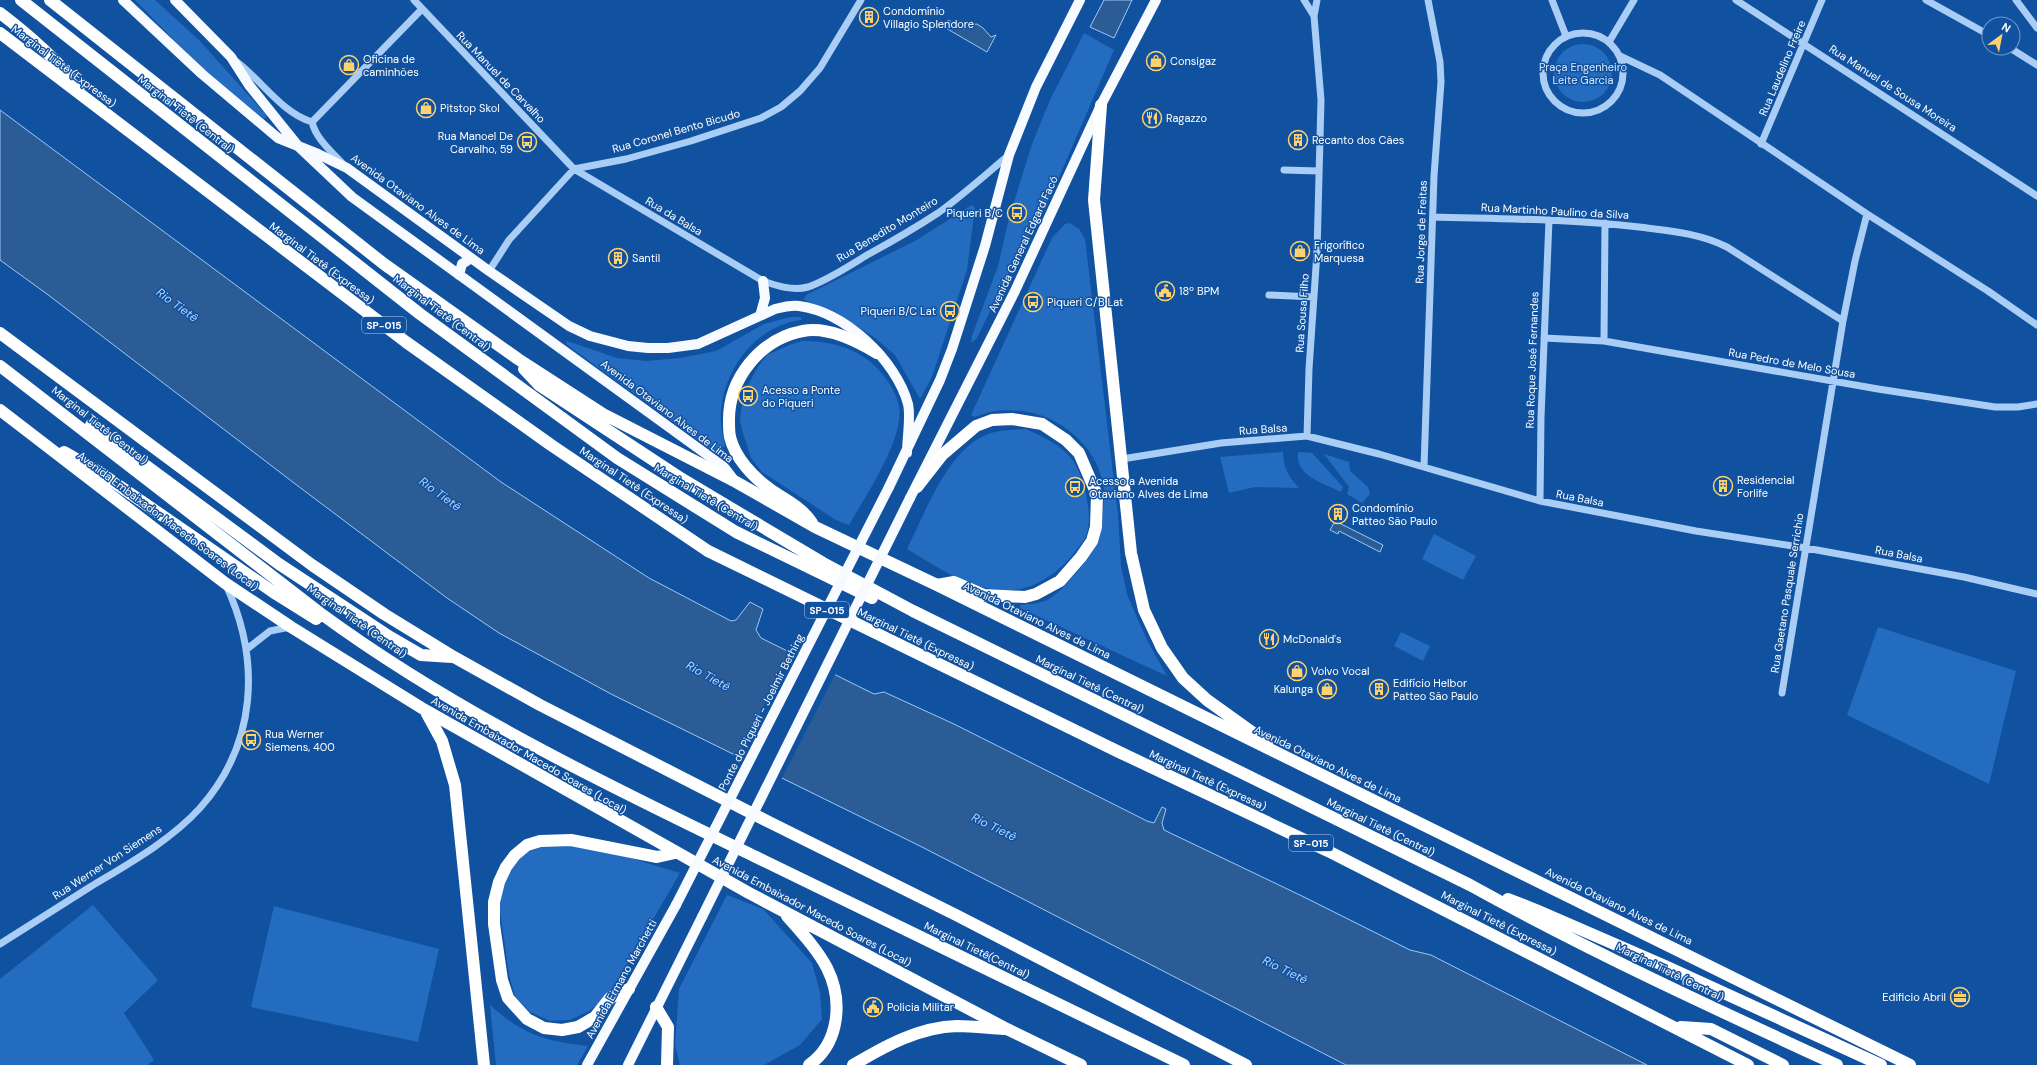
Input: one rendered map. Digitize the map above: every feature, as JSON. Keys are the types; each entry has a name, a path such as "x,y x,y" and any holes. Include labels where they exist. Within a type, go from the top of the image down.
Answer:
{"highway":[{"name":"Marginal Tietê (Central)","path":"21,0 420,314 617,458 736,532 877,600 913,611 1470,885 1532,919 1654,980 1837,1065"},
{"name":"Avenida Otaviano Alves de Lima","path":"50,0 378,259 518,359 602,414 736,482 815,527 936,585 1910,1065"},
{"path":"0,13 24,32 62,67 92,103"},
{"name":"Marginal Tietê (Expressa)","path":"0,33 406,342 550,445 708,551 1112,748 1328,851 1748,1065"},
{"path":"1101,105 1094,200 1131,553 1144,610 1162,648 1183,678 1207,700 1265,740 1274,752"},
{"path":"815,527 806,513 769,488 752,473 739,457 730,437 729,414 732,394 754,357 770,344 786,336 804,331 823,331 861,344 877,353"},
{"path":"0,333 312,565 384,614 454,657 574,723 956,915 1246,1065"},
{"path":"518,359 524,370 539,385 682,479 822,563 913,611"},
{"name":"Marginal Tietê (Central)","path":"0,366 45,399 243,555 359,641 468,710 689,825 758,858"},
{"path":"45,399 70,409 279,564 390,637 421,655 454,657"},
{"name":"Avenida Embaixador Macedo Soares (Local)","path":"0,410 225,583 291,627 425,710 675,853 784,912 1007,1029 1081,1065"},
{"path":"916,487 942,455 976,426 992,420 1012,419 1042,424 1066,440 1079,454 1097,495 1096,527 1092,541 1081,557 1060,581 1036,594 1024,597 984,595 954,582 936,585"},
{"path":"40,441 72,456 98,472 276,594 324,624 359,641"},
{"path":"425,710 442,741 455,785 484,1065"},
{"path":"629,989 610,998 595,1017 578,1027 562,1030 544,1028 527,1019 508,998 502,980 494,924 494,902 499,882 506,867 515,855 527,846 540,841 571,840 657,857 675,853"},
{"name":"Marginal Tietê(Central)","path":"758,858 1184,1065"},
{"path":"1470,885 1536,910 1881,1065"},
{"path":"784,912 826,967 836,994 837,1009 834,1032 820,1056 809,1065"},
{"path":"656,1007 668,1028 666,1044 667,1065"},
{"path":"853,1065 911,1036 936,1028 957,1026 1007,1029"},
{"path":"1676,1027 1711,1029 1783,1065"}],"main road":[{"path":"123,0 236,103 278,138 298,146"},
{"path":"174,0 231,57 249,85 298,146"},
{"path":"906,453 940,380 952,349 985,246 1009,155 1036,87 1080,0"},
{"name":"Avenida General Edgard Facó","path":"656,1007 1015,291 1101,105 1156,0"},
{"name":"Avenida Otaviano Alves de Lima","path":"298,146 347,168 489,271 569,326 590,336 628,346 668,348 698,344 775,309 798,306 819,311 842,322 862,336 892,372 903,389 908,406 906,453"},
{"name":"Avenida Otaviano Alves de Lima","path":"298,146 352,197 724,467 736,482"},
{"path":"459,275 462,264 471,258"},
{"path":"760,316 765,298 763,281"},
{"name":"Ponte do Piqueri - Joelmir Bething","path":"676,905 906,453"},
{"name":"Avenida Ermano Marchetti","path":"587,1065 676,905"},
{"path":"628,1065 656,1007"}],"street":[{"name":"Rua Manuel de Carvalho","path":"414,0 421,10 574,169"},
{"name":"Rua Coronel Bento Bicudo","path":"574,169 626,159 691,141 761,118 781,107 800,91 820,68 861,0"},
{"path":"1304,0 1314,16"},
{"name":"Rua Sousa Filho","path":"1307,436 1317,252 1321,100 1314,16 1316,0"},
{"name":"Rua Jorge de Freitas","path":"1424,467 1440,62 1428,0"},
{"path":"1552,0 1566,36"},
{"path":"1609,42 1634,0"},
{"name":"Rua Manuel de Sousa Moreira","path":"1736,0 2037,196"},
{"name":"Rua Laudelino Freire","path":"1761,144 1822,0"},
{"path":"1926,0 1981,31"},
{"path":"2016,0 2037,28"},
{"path":"312,122 421,10"},
{"path":"1577,33 1588,33 1600,36 1609,42 1620,56 1623,69 1623,80 1620,90 1614,99 1596,111 1583,113 1570,111 1558,104 1549,94 1544,81 1543,68 1547,55 1555,44 1566,36 1577,33"},
{"path":"2021,55 2037,65"},
{"path":"1620,56 1660,76 1867,214 1988,290 2037,325"},
{"path":"231,57 250,72 288,110 296,116 312,122 324,144 347,168"},
{"name":"Rua Benedito Monteiro","path":"763,281 781,287 808,287 850,265 937,213 971,188 1009,155"},
{"path":"489,271 509,240 574,169"},
{"name":"Rua da Balsa","path":"574,169 763,281"},
{"path":"1284,170 1319,171"},
{"name":"Rua Gaetano Pasquale Serrichio","path":"1782,693 1843,321 1855,261 1867,214"},
{"name":"Rua Martinho Paulino da Silva","path":"1433,217 1605,223 1691,233 1727,247 1843,321"},
{"name":"Rua Roque José Fernandes","path":"1540,501 1540,417 1549,220"},
{"path":"1604,341 1605,223"},
{"path":"1269,296 1314,297"},
{"name":"Rua Pedro de Melo Sousa","path":"1544,338 1604,341 1834,382 1995,407 2018,407 2037,404"},
{"name":"Rua Balsa","path":"1122,459 1221,443 1307,436 1379,454 1540,501 1964,577 2037,594"},
{"name":"Rua Werner Von Siemens","path":"0,944 151,848 182,825 200,807 225,773 239,745 246,713 249,684 247,649 237,613 225,583"},
{"path":"247,649 270,631 291,627"}],"green space":[{"path":"135,0 155,0 200,41 267,116 264,119 206,73"},
{"path":"1084,33 1114,50 1053,191 1014,262 977,338 971,343 972,336 998,266 1009,218 1032,144 1050,100"},
{"name":"Praça Engenheiro Leite Garcia","path":"1577,44 1589,44 1604,52 1612,67 1612,79 1604,94 1589,102 1577,102 1562,94 1554,79 1554,67 1562,52"},
{"path":"972,205 975,208 967,270 932,377 920,399 895,355 875,338 834,311 804,300 806,295 915,241"},
{"path":"1070,223 1079,229 1085,239 1118,515 1121,566 1127,594 1148,642 1167,676 1020,608 1020,605 1034,604 1047,600 1055,595 1073,577 1095,548 1100,536 1103,519 1104,492 1101,475 1096,462 1078,438 1067,429 1041,415 1014,410 1001,410 988,412 975,417 971,415 1052,238 1065,224"},
{"path":"790,317 801,317 801,320 781,325 763,335 748,349 736,366 727,384 722,405 721,425 725,445 718,455 566,344 567,341 617,358 646,361 680,358 716,351 764,324"},
{"path":"802,341 832,344 852,350 861,355 884,376 891,386 898,401 899,419 896,434 890,450 849,525 836,520 762,472 751,458 742,430 740,420 743,394 758,367 767,355"},
{"path":"1026,429 1050,441 1066,453 1076,465 1084,485 1089,518 1086,536 1062,567 1043,580 1021,589 998,590 974,585 962,580 907,549 939,484 960,454 972,443 990,433"},
{"path":"1283,452 1287,472 1299,488 1255,487 1229,493 1220,457"},
{"path":"1298,452 1312,453 1343,487 1341,492 1319,482 1306,473 1298,460"},
{"path":"1324,454 1349,462 1350,471 1368,487 1370,494 1362,503 1347,494 1349,487"},
{"path":"1434,534 1476,556 1463,580 1422,559"},
{"path":"1878,627 2016,671 1989,784 1847,715"},
{"path":"1401,632 1430,646 1423,661 1394,646"},
{"path":"581,843 680,873 617,981 604,1000 589,1011 570,1020 550,1021 530,1012 515,996 509,975 498,896 508,870 521,855 536,845"},
{"path":"727,895 763,909 812,963 820,992 822,1019 800,1045 764,1065 680,1065 675,1045 679,989"},
{"path":"93,905 158,980 124,1013 154,1060 147,1065 0,1065 0,979"},
{"path":"274,906 439,949 418,1042 251,1007"},
{"path":"490,1005 513,1023 535,1035 559,1042 588,1046 577,1065 496,1065"}],"water":[{"path":"1104,0 1132,0 1114,38 1090,27"},
{"path":"948,20 964,29 970,25 977,24 991,37 996,35 987,52 944,27"},
{"name":"Rio Tietê","path":"0,110 501,482 649,578 731,621 736,620 750,602 763,609 756,630 761,638 874,694 884,692 954,724 1147,821 1154,823 1162,807 1166,809 1162,823 1164,830 1410,950 1431,955 1647,1065 1346,1065 918,845 611,694 499,633 447,598 47,294 0,260"},
{"path":"1335,521 1383,545 1380,552 1339,531 1338,534 1330,530"}],"pier":[{"path":"792,651 836,673 781,780 737,759"}],"place":[{"name":"Condomínio Villagio Splendore","path":"869,17"},
{"name":"Consigaz","path":"1156,61"},
{"name":"Oficina de caminhões","path":"349,65"},
{"name":"Pitstop Skol","path":"426,108"},
{"name":"Ragazzo","path":"1152,118"},
{"name":"Recanto dos Cães","path":"1298,140"},
{"name":"Rua Manoel De Carvalho, 59","path":"527,142"},
{"name":"Piqueri B/C","path":"1017,213"},
{"name":"Frigorífico Marquesa","path":"1300,251"},
{"name":"Santil","path":"618,258"},
{"name":"18º BPM","path":"1165,291"},
{"name":"Piqueri C/B Lat","path":"1033,302"},
{"name":"Piqueri B/C Lat","path":"950,311"},
{"name":"Acesso a Ponte do Piqueri","path":"748,396"},
{"name":"Residencial Forlife","path":"1723,486"},
{"name":"Acesso a Avenida Otaviano Alves de Lima","path":"1075,487"},
{"name":"Condomínio Patteo São Paulo","path":"1338,514"},
{"name":"McDonald's","path":"1269,639"},
{"name":"Volvo Vocal","path":"1297,671"},
{"name":"Kalunga","path":"1327,689"},
{"name":"Edifício Helbor Patteo São Paulo","path":"1379,689"},
{"name":"Rua Werner Siemens, 400","path":"251,740"},
{"name":"Edificio Abril","path":"1960,997"},
{"name":"Policia Militar","path":"873,1007"}]}
